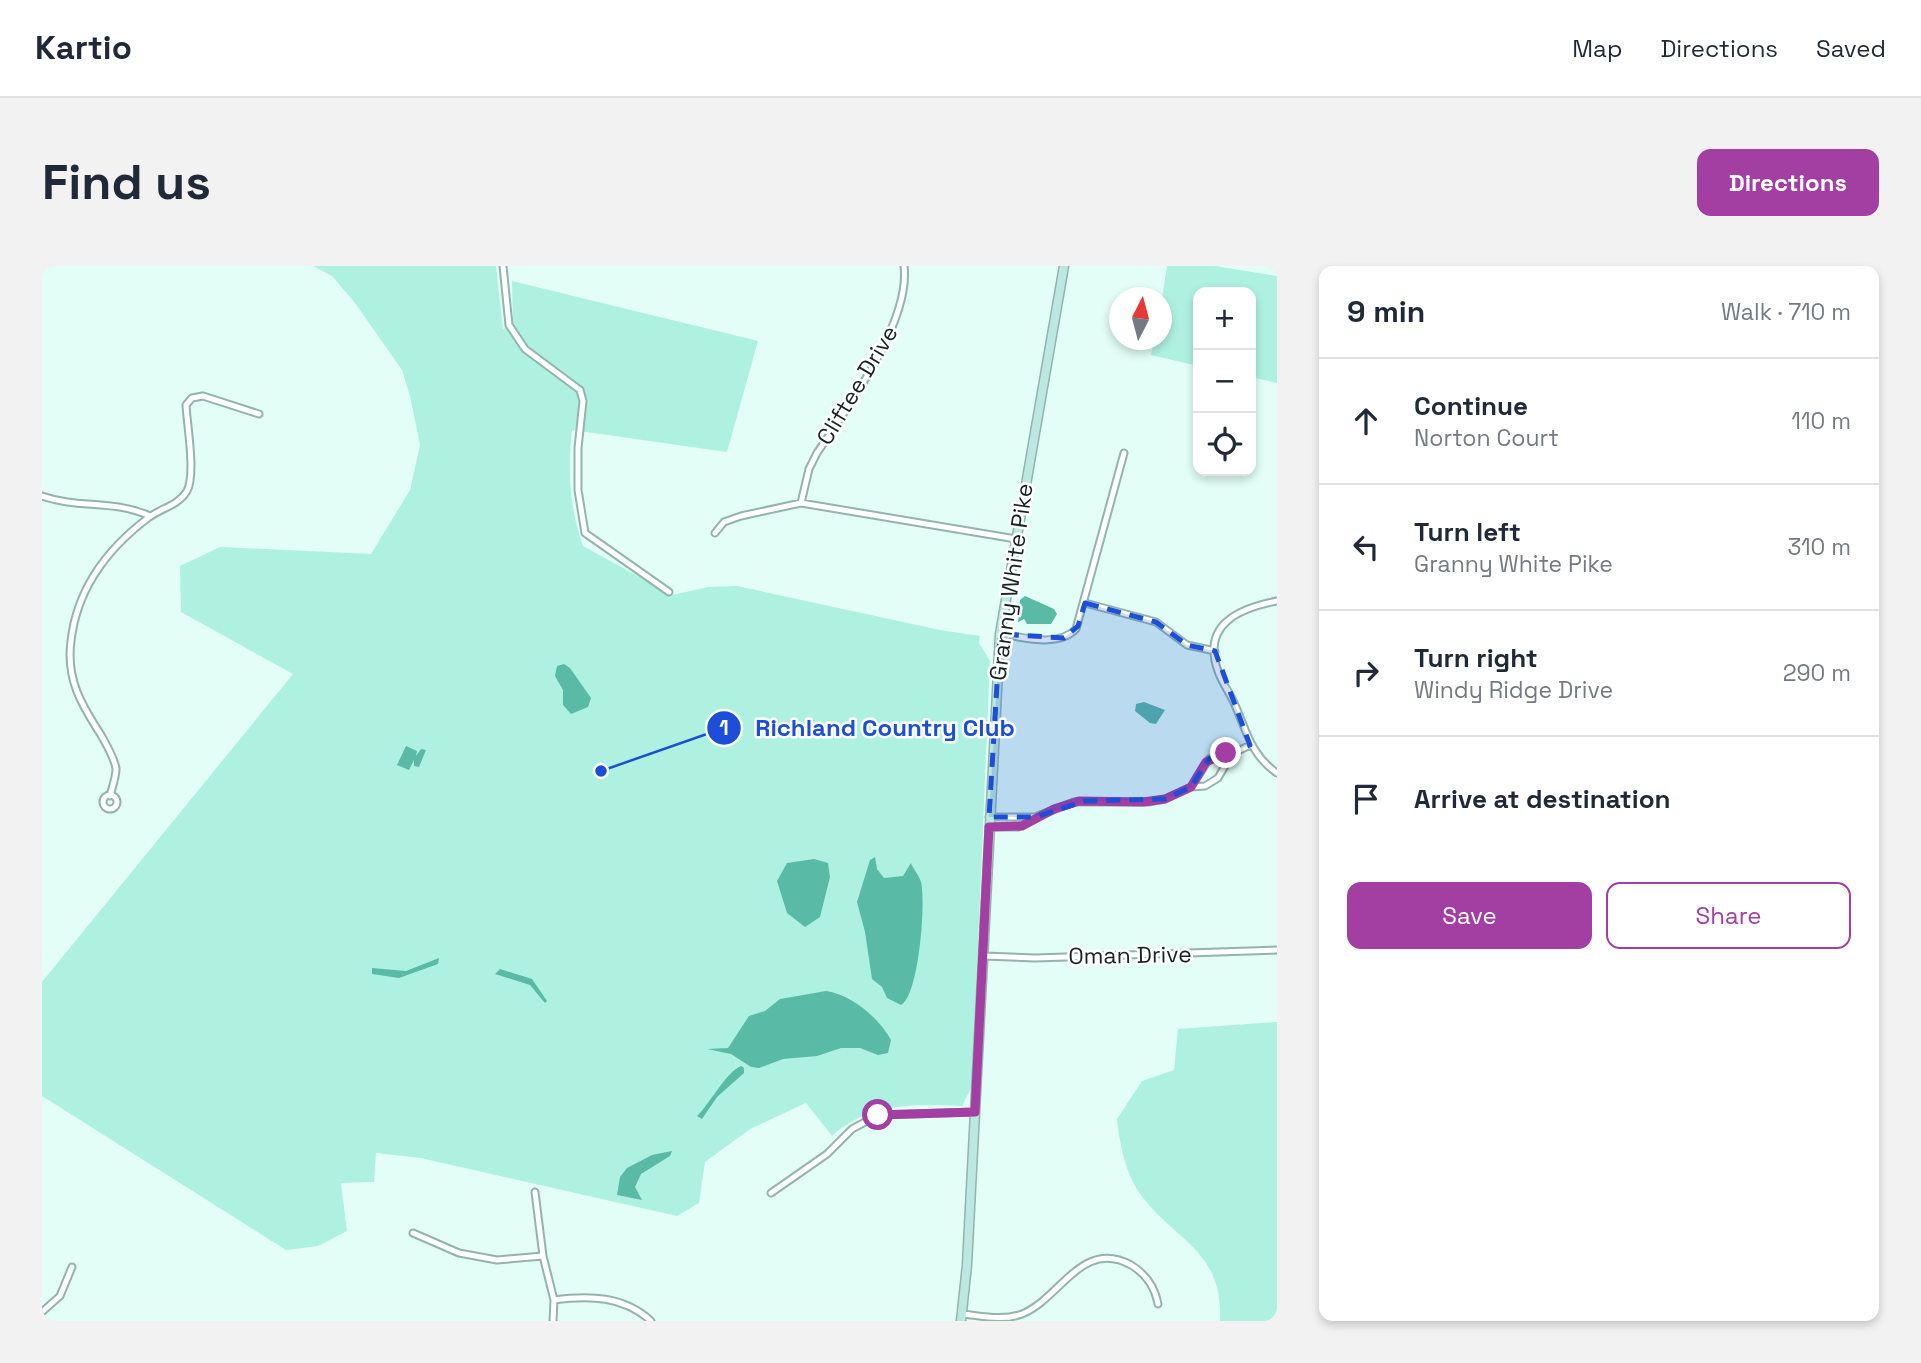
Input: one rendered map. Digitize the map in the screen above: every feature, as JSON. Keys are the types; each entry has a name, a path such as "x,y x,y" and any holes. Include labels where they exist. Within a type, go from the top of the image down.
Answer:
{"main road":[{"name":"Granny White Pike","path":"962,1317 1000,634 1064,266"}],"street":[{"path":"503,266 509,325 525,349 580,390 583,401 578,447 578,490 585,533 669,592"},
{"name":"Cliftee Drive","path":"801,503 809,469 817,453 895,325 907,285 904,266"},
{"path":"110,796 116,769 106,744 75,693 70,670 70,642 78,604 101,560 150,516 174,505 187,490 190,473 186,405 192,398 203,396 259,414"},
{"path":"1000,634 1064,638 1076,629 1125,453"},
{"path":"42,496 65,504 126,506 150,516"},
{"path":"715,533 724,522 741,516 801,503 1016,539"},
{"path":"1277,601 1245,607 1231,616 1220,631 1214,651 1219,673 1236,707 1250,745 1261,760 1277,773"},
{"path":"1085,603 1156,622 1187,645 1214,651"},
{"path":"1191,787 1206,762 1218,755 1232,754 1250,745"},
{"path":"989,827 1018,827 1035,817 1074,802 1153,802 1191,787 1204,787 1215,781 1232,754"},
{"path":"989,817 1035,817"},
{"name":"Oman Drive","path":"983,956 1163,955 1277,950"},
{"path":"771,1193 827,1154 852,1129 878,1115 975,1112"},
{"path":"536,1192 543,1256 555,1300 552,1321"},
{"path":"413,1233 460,1253 497,1261 543,1256"},
{"path":"962,1317 997,1318 1023,1314 1076,1269 1105,1259 1123,1262 1139,1271 1153,1289 1158,1304"},
{"path":"42,1312 61,1296 72,1267"},
{"path":"555,1300 581,1297 611,1299 652,1321"}],"highlighted area":[{"path":"1085,603 1156,622 1187,645 1215,651 1250,745 1209,759 1191,787 1165,799 1085,801 1035,817 989,817 1000,634 1064,638 1078,626"}],"shaded area":[{"path":"313,266 496,266 503,329 513,324 512,281 758,341 727,452 572,430 571,489 578,531 583,546 672,595 709,587 737,586 940,630 980,636 979,643 990,661 972,1086 962,1106 910,1106 877,1111 846,1125 832,1136 806,1103 750,1129 705,1162 699,1203 677,1216 421,1158 376,1153 374,1182 341,1183 347,1231 318,1246 286,1250 42,1096 42,982 293,674 181,612 180,566 220,547 371,554 410,490 420,445 402,370 355,303 332,276"},
{"path":"1167,266 1215,266 1277,276 1277,383 1256,378 1256,287 1193,287 1193,365 1151,355 1152,350 1172,350 1172,287 1164,287"},
{"path":"1025,596 1054,609 1057,614 1051,624 1027,624 1024,619 1018,622 1020,600"},
{"path":"564,664 570,668 591,698 588,707 571,714 563,705 563,690 555,676 557,666"},
{"path":"1144,702 1165,710 1156,724 1150,723 1135,711 1136,704"},
{"path":"406,746 417,751 416,756 421,749 426,750 419,767 414,766 414,760 409,770 397,765"},
{"path":"875,857 877,869 884,878 903,876 911,863 921,882 922,927 917,967 907,998 901,1005 887,998 882,987 872,979 865,932 857,902 870,860"},
{"path":"814,859 828,863 830,877 820,917 805,927 787,913 777,881 787,863"},
{"path":"439,958 438,964 399,978 372,974 372,968 406,971"},
{"path":"500,969 532,979 547,1001 545,1003 530,985 495,974"},
{"path":"826,991 855,1002 872,1016 891,1040 888,1053 878,1055 860,1048 841,1048 817,1056 783,1059 759,1068 751,1067 731,1054 707,1049 728,1048 749,1016 765,1011 780,999"},
{"path":"1277,1022 1277,1321 1220,1321 1219,1298 1207,1264 1157,1214 1138,1190 1128,1171 1117,1119 1142,1081 1174,1070 1178,1029"},
{"path":"741,1066 744,1073 717,1097 702,1119 697,1116 730,1074"},
{"path":"672,1151 670,1156 641,1174 635,1187 642,1200 617,1195 620,1177 627,1168 652,1155"}],"place":[{"name":"Richland Country Club","path":"601,771"}],"route":[{"path":"878,1115 975,1112 989,827 1022,826 1035,817 1079,801 1153,802 1165,799 1191,787 1206,762 1226,753"}]}
